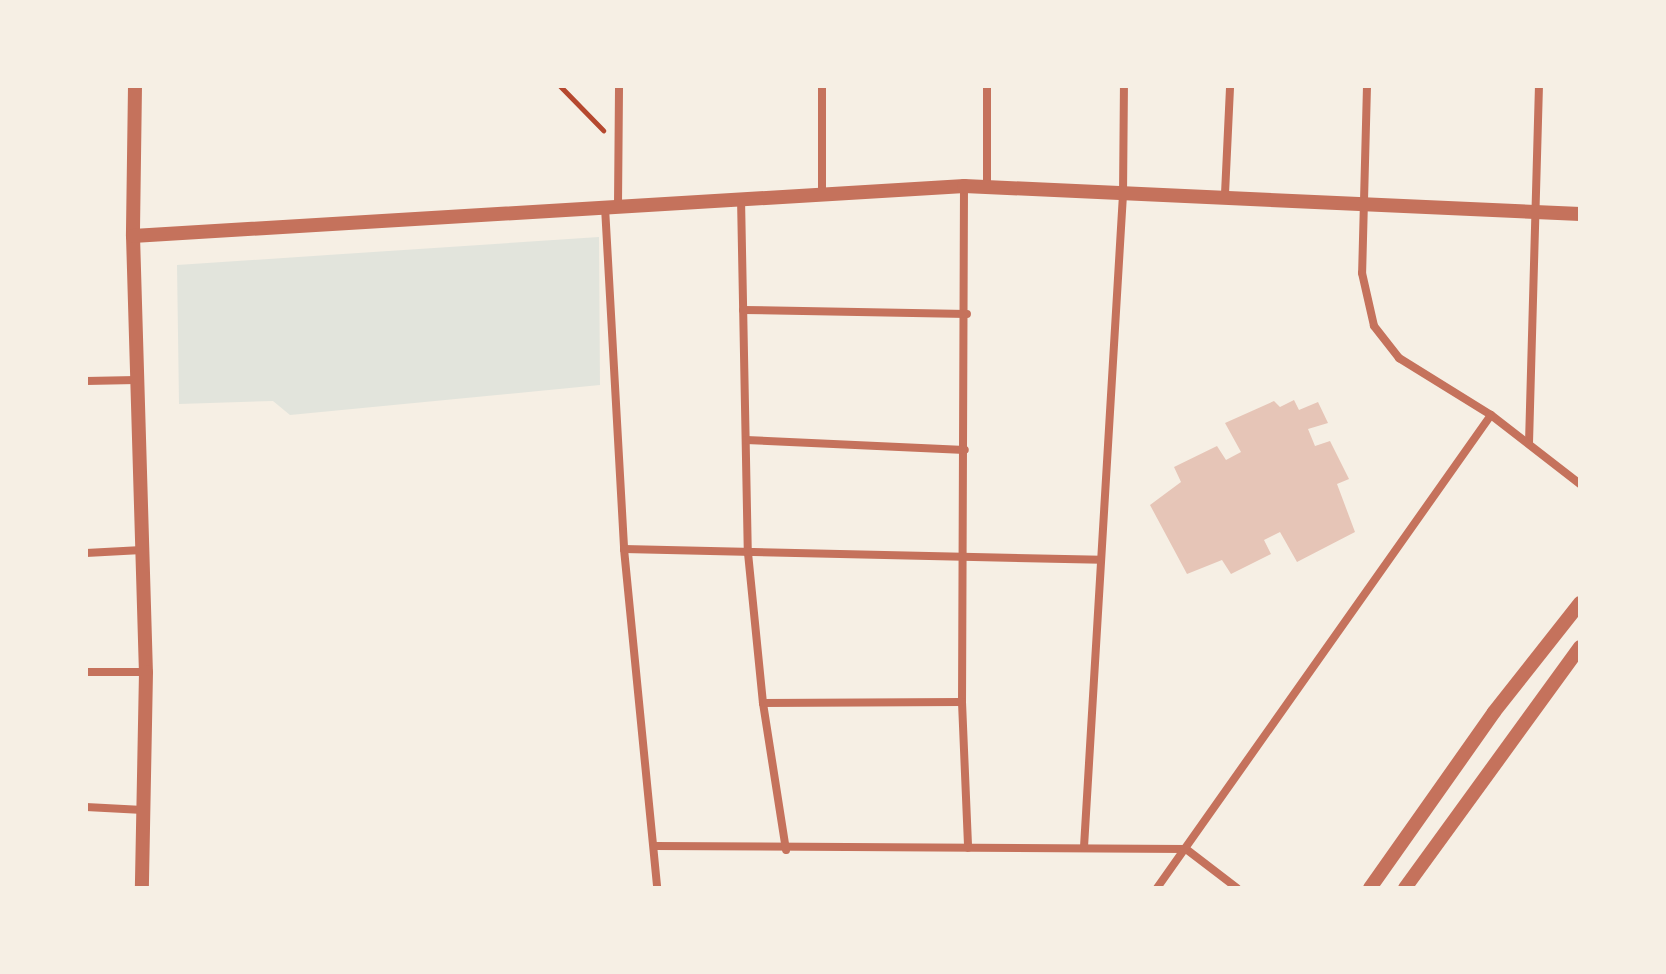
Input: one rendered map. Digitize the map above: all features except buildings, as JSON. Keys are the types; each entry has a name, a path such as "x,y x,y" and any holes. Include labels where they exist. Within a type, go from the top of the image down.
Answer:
{"street":[{"path":"135,86 133,236 146,672 142,888"},
{"path":"619,86 618,145 612,205 624,549 657,888"},
{"path":"822,86 822,194"},
{"path":"987,86 987,187"},
{"path":"1084,847 1123,195 1124,86"},
{"path":"1225,194 1230,86"},
{"path":"1367,86 1362,273 1374,326 1399,358 1491,415 1580,484"},
{"path":"1529,443 1539,86"},
{"path":"133,236 964,186 1123,195 1225,194 1366,200 1580,214"},
{"path":"964,186 967,314 962,702 968,848"},
{"path":"741,198 748,553 763,703 786,850"},
{"path":"743,310 967,314"},
{"path":"86,381 136,380"},
{"path":"1157,888 1491,415"},
{"path":"746,440 965,450"},
{"path":"624,549 1101,560"},
{"path":"86,553 142,550"},
{"path":"1370,888 1494,712 1580,603"},
{"path":"1405,888 1580,647"},
{"path":"86,672 146,672"},
{"path":"763,703 962,702"},
{"path":"86,807 143,810"},
{"path":"654,846 786,850 1186,849 1237,888"}],"path":[{"path":"560,86 618,145"}],"shaded area":[{"path":"599,237 600,385 290,415 273,401 179,404 177,265"}]}
